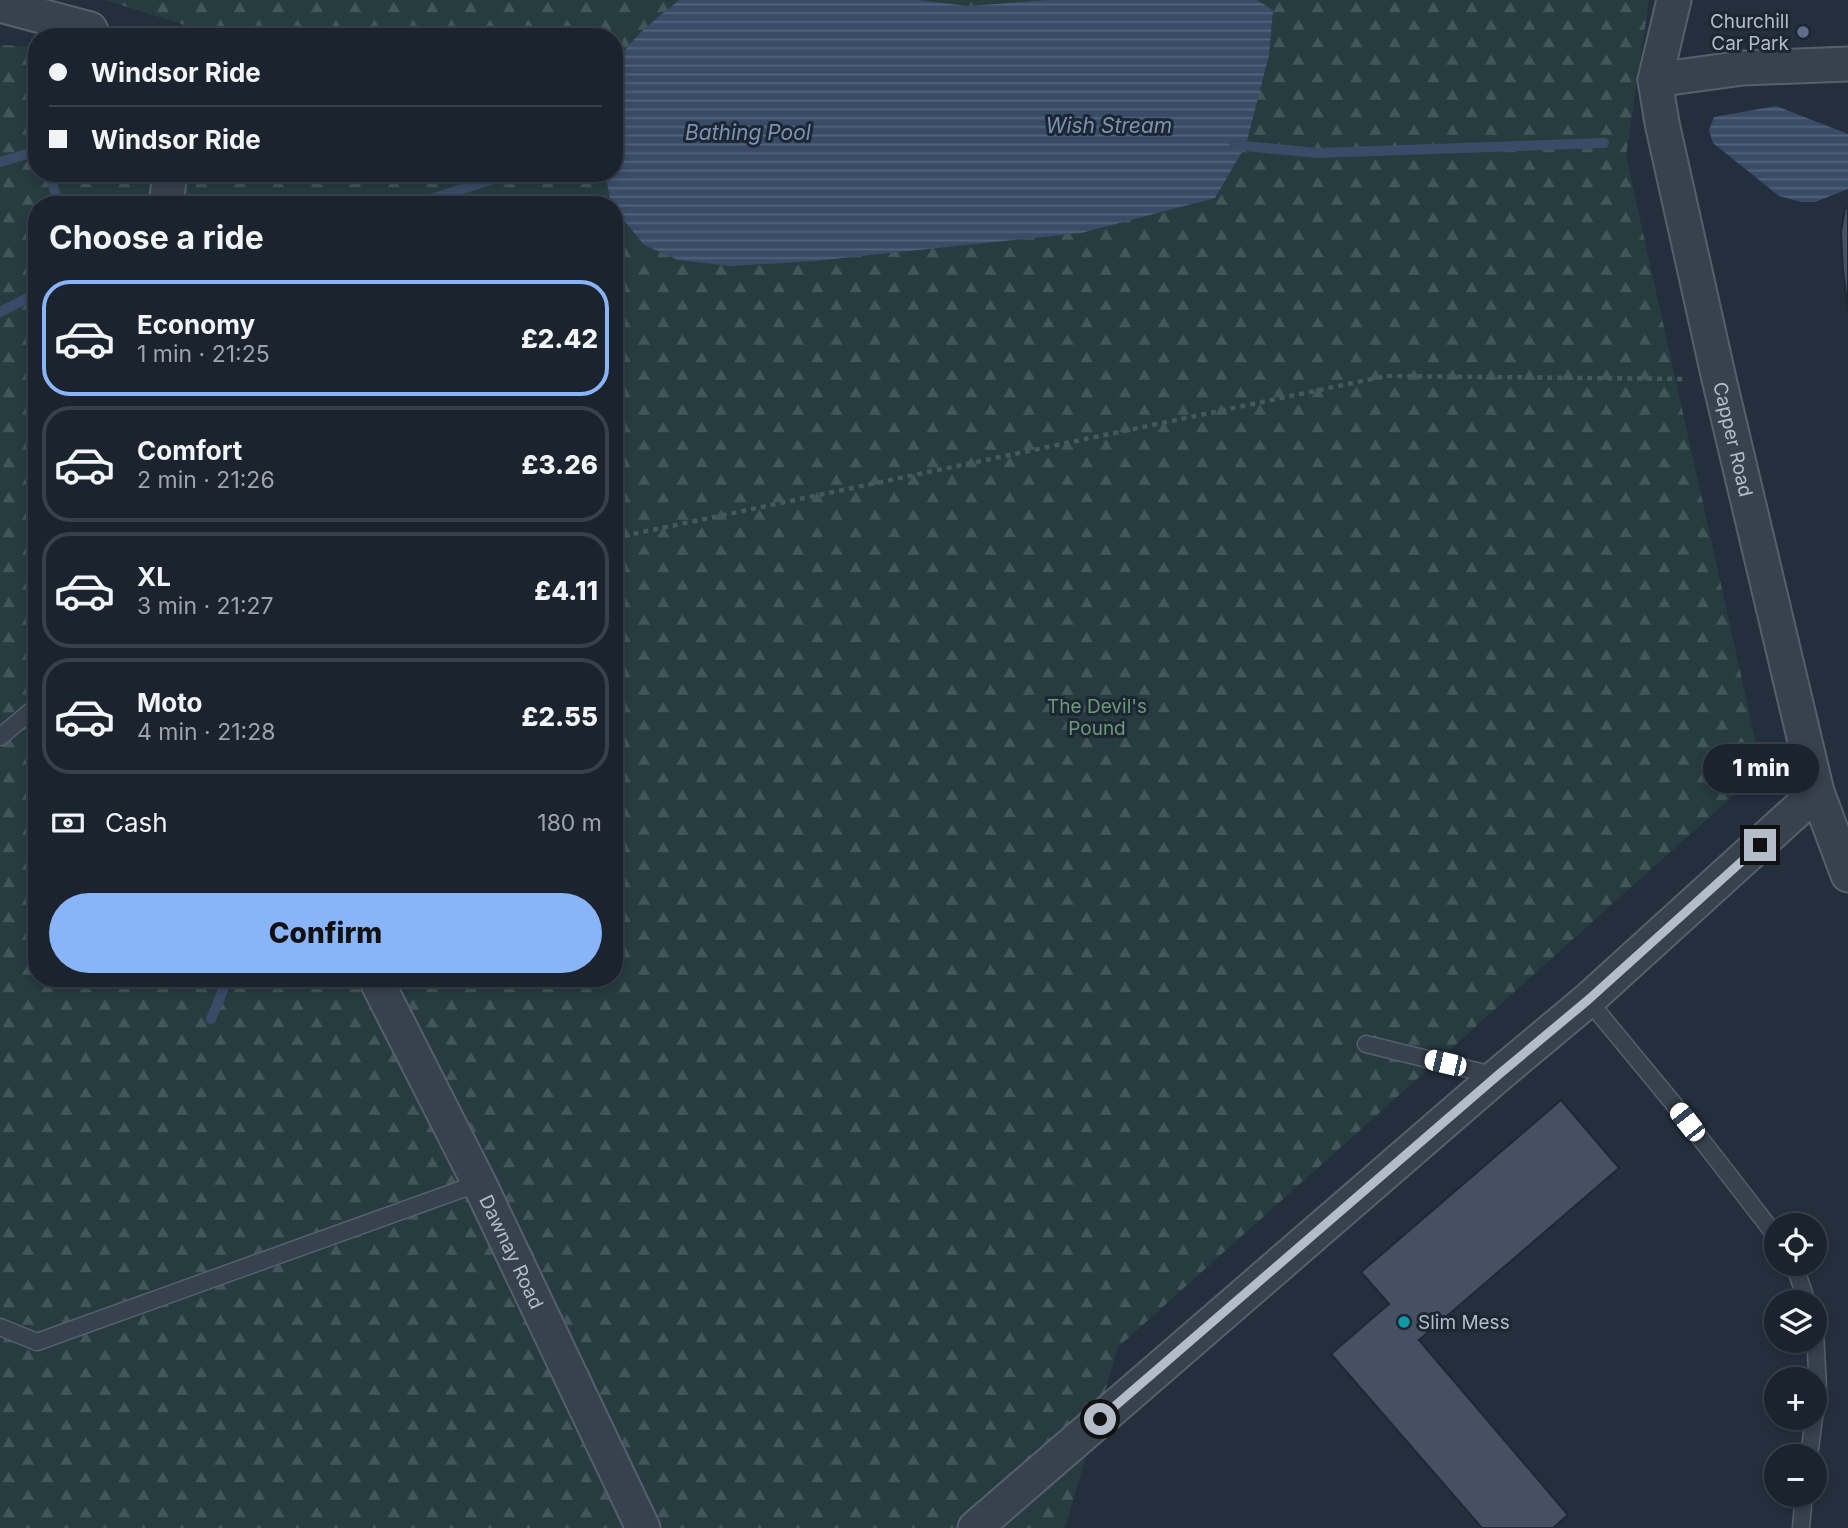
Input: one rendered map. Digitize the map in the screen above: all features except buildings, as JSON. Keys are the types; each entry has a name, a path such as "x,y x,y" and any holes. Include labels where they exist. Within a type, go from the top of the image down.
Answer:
{"street":[{"name":"Capper Road","path":"1674,0 1655,80 1662,123 1719,379 1817,792 1848,875"},
{"path":"0,5 86,28"},
{"path":"1655,80 1743,68 1848,64"},
{"path":"975,1528 1588,1000 1817,792"},
{"name":"Dawnay Road","path":"380,987 479,1183 643,1528"}],"lane":[{"path":"0,737 28,714"},
{"path":"1588,1000 1673,1103 1764,1221"},
{"path":"1366,1044 1497,1076"},
{"path":"0,1327 37,1342 479,1183"},
{"path":"1801,1528 1803,1507"}],"path":[{"path":"623,536 1386,376 1719,379"}],"green space":[{"path":"105,0 679,0 651,23 623,53 623,28 194,28"},
{"path":"918,0 1046,0 968,6"},
{"name":"The Devil's Pound","path":"1257,0 1649,0 1626,156 1762,770 1118,1347 1065,1528 0,1528 0,45 28,47 28,182 607,182 610,196 28,196 28,987 623,987 623,219 644,245 1273,11"}],"water":[{"name":"Bathing Pool","path":"679,0 918,0 968,6 1046,0 1257,0 1273,10 1269,55 1246,145 1215,198 1081,233 814,261 731,266 678,260 644,245 623,219 623,196 610,196 607,182 623,182 623,53 651,23"},
{"path":"1776,106 1848,134 1848,189 1815,202 1801,202 1779,196 1713,143 1709,130 1714,117"}],"waterway":[{"name":"Wish Stream","path":"1234,145 1318,153 1604,143"},
{"name":"Wish Stream","path":"0,162 28,154"},
{"name":"Wish Stream","path":"52,182 56,196"},
{"name":"Wish Stream","path":"440,196 484,182"},
{"path":"0,312 28,298"},
{"path":"211,1019 224,987"}],"place":[{"name":"Churchill Car Park","path":"1803,32"},
{"name":"Slim Mess","path":"1404,1322"}],"route":[{"path":"1100,1419 1588,1000 1760,845"}]}
